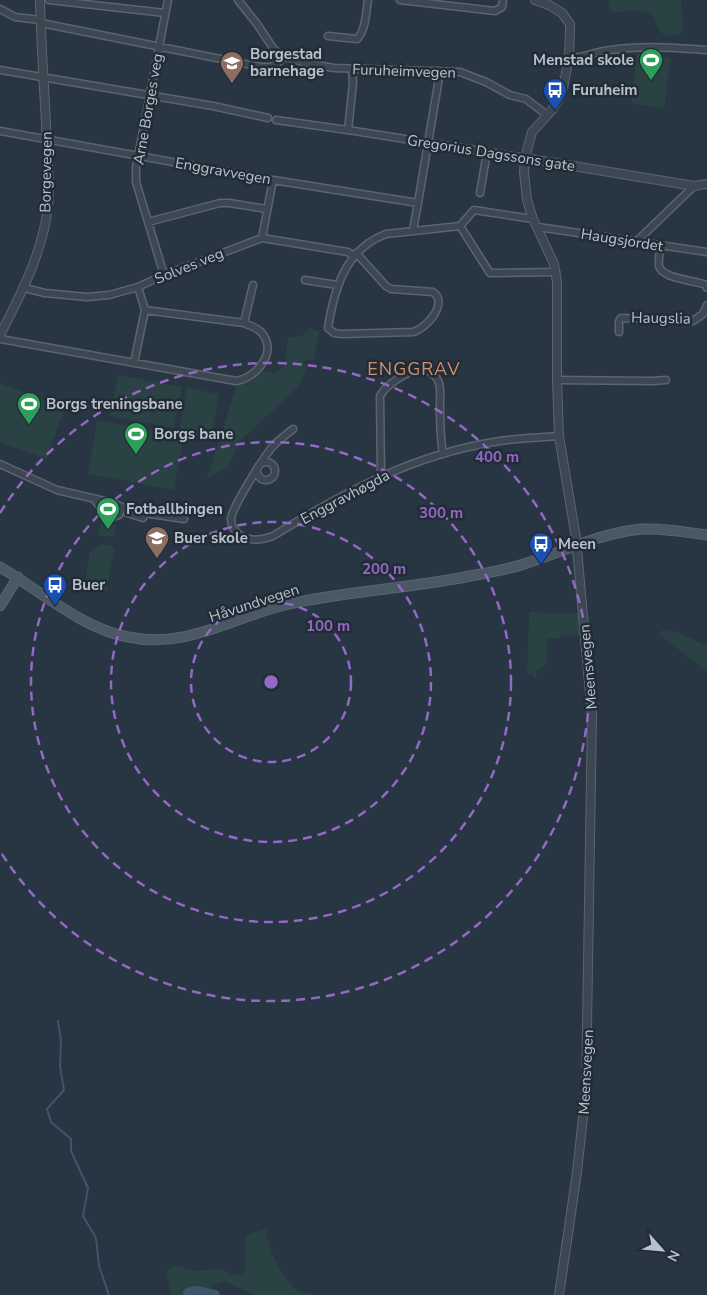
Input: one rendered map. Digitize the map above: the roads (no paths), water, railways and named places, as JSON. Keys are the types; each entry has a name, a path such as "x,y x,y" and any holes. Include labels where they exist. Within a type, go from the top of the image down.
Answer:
{"main road":[{"name":"Håvundvegen","path":"0,567 95,626 129,637 162,640 203,633 298,602 461,578 525,564 614,534 645,529 669,530 707,536"},
{"path":"0,606 18,578"}],"street":[{"name":"Borgevegen","path":"0,335 24,288 36,253 48,206 45,78 40,0"},
{"path":"49,0 165,13"},
{"name":"Arne Borges veg","path":"164,275 136,182 139,156 168,0"},
{"path":"0,9 15,17 261,67 272,67 280,61 282,56 273,48 238,0"},
{"path":"328,36 357,39 364,26 368,0"},
{"path":"400,0 495,11 502,7 503,0"},
{"name":"Meensvegen","path":"536,0 557,9 567,19 570,30 569,58 562,93 547,115 532,132 524,158 525,191 533,219 550,254 558,282 557,380 559,436 577,547 592,716 588,1025 583,1122 559,1295"},
{"path":"569,58 580,58 604,51 626,48 707,50"},
{"name":"Furuheimvegen","path":"282,56 310,64 352,69 450,70 465,74 510,95 530,101 547,115"},
{"path":"348,130 353,83 352,69"},
{"path":"0,70 213,106 268,118"},
{"path":"413,230 439,78 438,71"},
{"name":"Gregorius Dagssons gate","path":"276,120 694,186 707,184"},
{"name":"Enggravvegen","path":"0,132 273,180 418,203"},
{"path":"480,193 487,152"},
{"path":"262,238 273,180"},
{"path":"637,241 694,186"},
{"path":"148,222 229,202 267,209"},
{"path":"355,255 386,286 395,290 432,292 438,298 437,308 422,329 413,332 342,334 334,333 328,328 338,285 346,266 355,255 377,238 394,232 460,226 474,210 533,219"},
{"path":"460,226 490,273 556,272"},
{"name":"Haugsjordet","path":"538,227 707,252"},
{"name":"Solves veg","path":"24,288 45,293 87,297 109,295 138,287 164,275 262,238 348,252 355,255"},
{"path":"661,245 658,264 660,271 666,275 698,282 706,285 707,288"},
{"path":"305,280 338,285"},
{"path":"244,323 253,285"},
{"path":"134,363 144,310 138,287"},
{"name":"Haugslia","path":"619,332 619,321 621,318 693,321 703,314 707,304"},
{"path":"0,339 236,382 243,380 260,369 266,358 267,345 261,332 244,323 144,310"},
{"path":"381,476 380,396 382,391 413,370 425,370 432,373 439,384 443,454"},
{"path":"557,380 666,380"},
{"name":"Enggravhøgda","path":"294,429 274,445 258,467 234,509 231,521 238,534 254,540 273,536 353,489 381,476 443,454 502,441 559,436"},
{"path":"0,464 57,490 113,503 122,510 184,519"},
{"path":"94,499 100,508 110,516 116,516 122,510"}],"waterway":[{"path":"58,1021 61,1040 60,1066 64,1090 47,1109 51,1122 71,1139 71,1151 88,1188 83,1216 96,1238 99,1266 109,1295"},
{"path":"188,1295 188,1293 197,1291 215,1295"}],"place":[{"name":"Menstad skole","path":"651,81"},
{"name":"Borgestad barnehage","path":"232,84"},
{"name":"Furuheim","path":"555,111"},
{"name":"Borgs treningsbane","path":"29,425"},
{"name":"Borgs bane","path":"136,455"},
{"name":"Fotballbingen","path":"108,530"},
{"name":"Buer skole","path":"157,559"},
{"name":"Meen","path":"541,565"},
{"name":"Buer","path":"55,606"}],"district":[{"name":"ENGGRAV","path":"414,369"}]}
